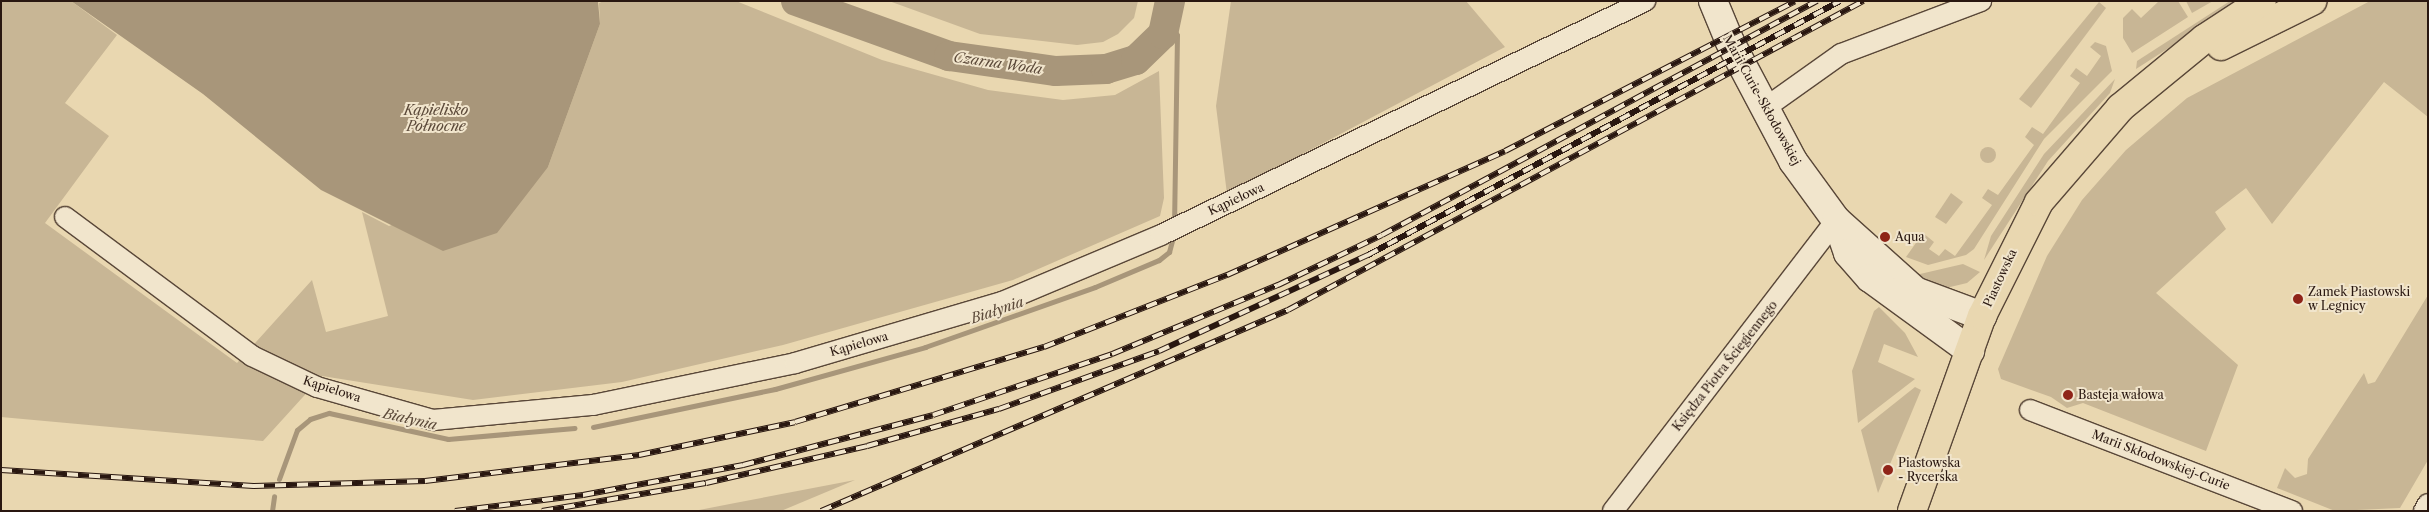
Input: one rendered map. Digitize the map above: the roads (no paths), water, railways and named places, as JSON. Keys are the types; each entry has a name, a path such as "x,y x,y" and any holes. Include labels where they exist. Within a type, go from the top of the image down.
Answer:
{"main road":[{"name":"Piastowska","path":"1912,511 1982,316 2039,202 2090,138 2150,82 2262,1"},
{"name":"Piastowska","path":"2150,82 2312,1"}],"street":[{"name":"Kąpielowa","path":"65,217 252,356 317,387 433,420 593,405 795,363 1002,302 1161,235 1646,1"},
{"name":"Marii Curie-Skłodowskiej","path":"1713,1 1765,108 1794,161 1836,220 1915,291 1982,316"},
{"path":"1765,108 1841,54 1981,1"},
{"name":"Marii Curie-Skłodowskiej","path":"1836,220 1848,253 1870,278 1970,350"},
{"name":"Księdza Piotra Ściegiennego","path":"1613,511 1836,220"},
{"name":"Marii Skłodowskiej-Curie","path":"2030,410 2292,511"},
{"path":"2424,511 2428,504"}],"water":[{"name":"Kąpielisko Północne","path":"71,1 598,1 600,24 548,167 497,233 443,251 321,190 203,94"}],"waterway":[{"name":"Czarna Woda","path":"796,1 949,56 1056,71 1106,69 1136,60 1163,34 1170,1"},
{"name":"Białynia","path":"1168,16 1177,35 1174,222"},
{"name":"Białynia","path":"593,427 775,389 925,347 1095,287 1159,260 1169,252 1174,233"},
{"name":"Białynia","path":"279,479 297,430 310,419 329,413 448,439 575,428"},
{"name":"Białynia","path":"272,511 274,496"}],"railway":[{"path":"1,470 253,486 425,481 639,455 795,422 1044,347 1227,275 1505,151 1795,1"},
{"path":"455,511 583,495 743,465 933,415 1112,354 1278,285 1382,235 1817,1"},
{"path":"542,511 706,483 867,446 999,409 1159,351 1368,255 1840,1"},
{"path":"821,511 1288,310 1863,1"}],"place":[{"name":"Aqua","path":"1885,237"},
{"name":"Zamek Piastowski w Legnicy","path":"2298,299"},
{"name":"Basteja wałowa","path":"2068,395"},
{"name":"Piastowska - Rycerska","path":"1888,470"}]}
